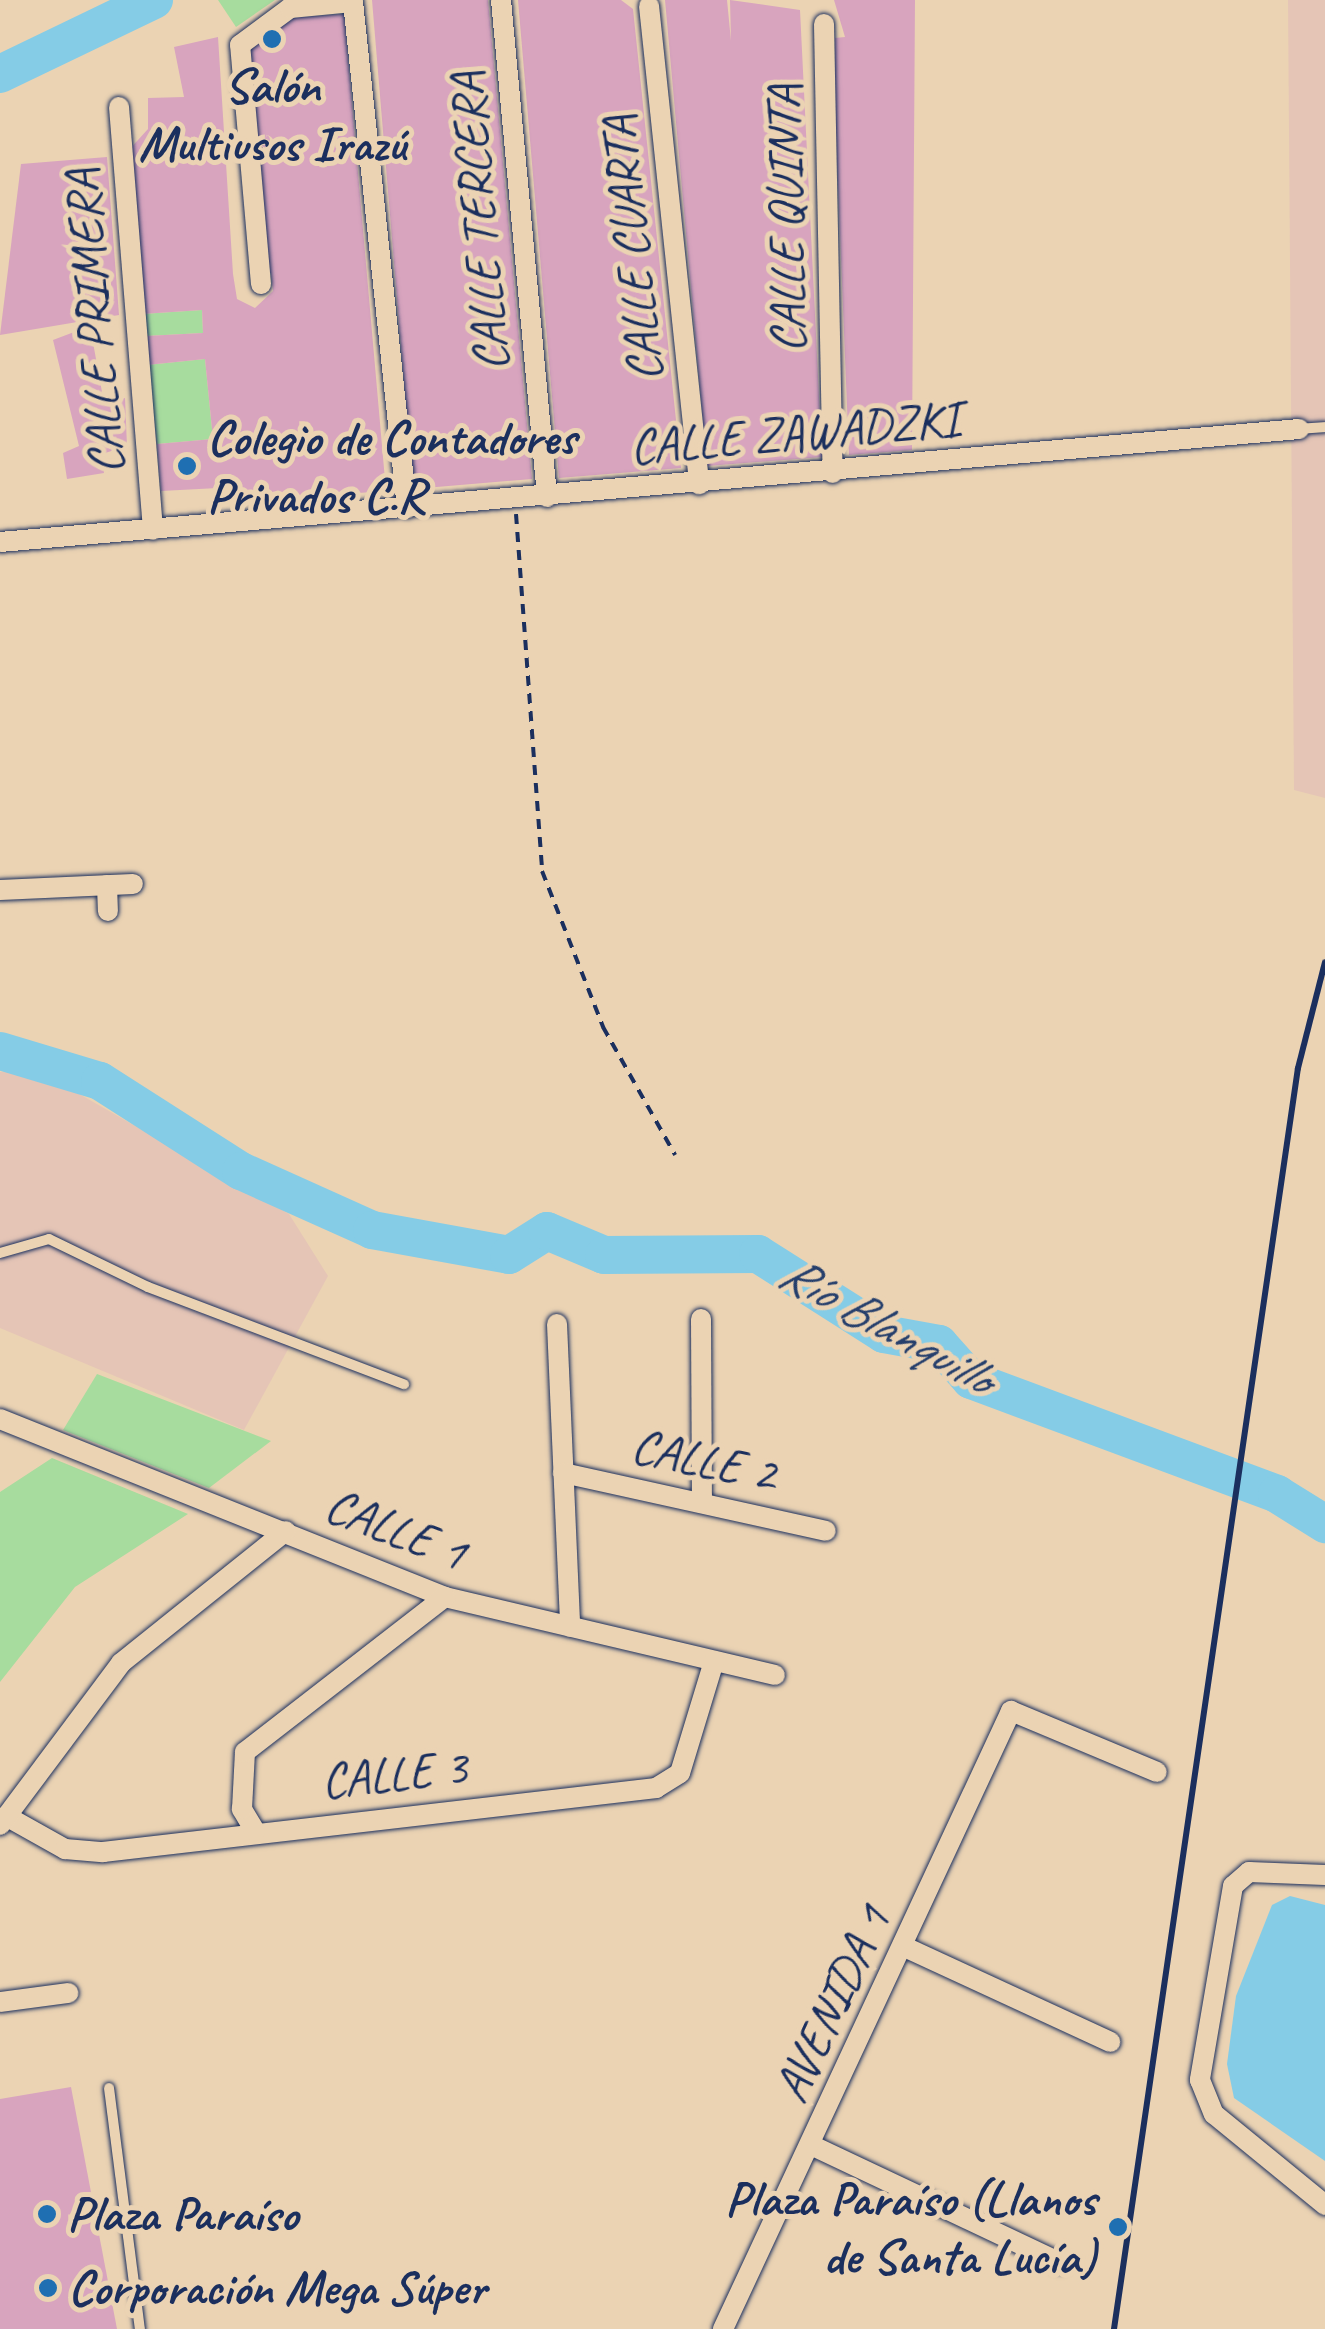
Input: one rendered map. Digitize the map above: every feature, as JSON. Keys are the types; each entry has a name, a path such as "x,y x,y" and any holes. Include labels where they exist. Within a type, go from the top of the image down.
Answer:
{"street":[{"name":"CALLE TERCERA","path":"501,0 547,496"},
{"path":"261,284 240,45 290,8 354,2 407,508"},
{"name":"CALLE CUARTA","path":"649,6 699,484"},
{"name":"CALLE QUINTA","path":"824,24 833,473"},
{"name":"CALLE PRIMERA","path":"119,107 153,530"},
{"name":"CALLE ZAWADZKI","path":"0,542 833,473 1298,429"},
{"path":"0,890 133,884"},
{"path":"107,885 108,911"},
{"path":"701,1319 702,1504"},
{"path":"557,1324 570,1627"},
{"name":"CALLE 1","path":"0,1419 444,1597 775,1675"},
{"name":"CALLE 2","path":"563,1473 826,1530"},
{"path":"3,1820 122,1663 286,1532"},
{"path":"255,1831 240,1792 245,1752 444,1597"},
{"name":"CALLE 3","path":"3,1820 65,1849 103,1852 255,1831 656,1788 680,1773 714,1661"},
{"name":"AVENIDA 1","path":"723,2329 907,1948 1011,1712 1157,1772"},
{"path":"1325,1875 1249,1872 1233,1886 1200,2080 1214,2114 1325,2205"},
{"path":"907,1948 1110,2042"},
{"path":"0,2002 68,1993"},
{"path":"813,2146 1061,2263"}],"lane":[{"path":"1298,429 1325,427"},
{"path":"0,1253 48,1239 148,1287 404,1384"},
{"path":"109,2088 140,2329"}],"path":[{"path":"515,500 542,871 603,1027 674,1155"}],"shaded area":[{"path":"1288,0 1325,0 1325,798 1294,790"},
{"path":"39,1071 289,1214 328,1276 244,1430 0,1328 0,1072"}],"green space":[{"path":"218,0 275,0 236,27"},
{"path":"202,310 203,333 146,336 142,314"},
{"path":"205,359 213,439 157,444 147,365"},
{"path":"97,1374 271,1441 209,1488 63,1430"},
{"path":"52,1458 188,1514 75,1587 0,1682 0,1492"}],"water":[{"path":"1290,1896 1325,1905 1325,2161 1234,2098 1227,2064 1236,1996 1272,1905"}],"building":[{"path":"372,0 488,0 532,479 413,489"},
{"path":"518,0 621,0 633,9 681,468 559,478"},
{"path":"665,0 727,0 731,41 730,0 800,10 822,457 707,466"},
{"path":"834,0 915,0 912,450 849,455 835,110 835,38 845,37"},
{"path":"344,14 386,491 220,503 218,488 161,491 157,444 213,439 205,359 147,365 146,336 203,333 202,310 142,314 128,151 148,129 148,98 184,97 174,47 218,37 233,274 237,299 255,308 273,291 271,273 260,274 244,49 287,18"},
{"path":"107,157 119,315 0,335 21,164"},
{"path":"90,326 104,403 125,398 127,446 102,454 104,473 67,479 63,453 79,446 53,340"},
{"name":"Plaza Paraíso","path":"71,2087 117,2329 0,2329 0,2099"}],"waterway":[{"path":"0,74 154,0"},
{"name":"Río Blanquillo","path":"0,1051 100,1081 241,1171 372,1230 509,1255 547,1231 604,1255 758,1254 884,1334 939,1344 971,1380 1277,1494 1325,1524"}],"railway":[{"path":"1114,2329 1298,1068 1325,962"}],"place":[{"name":"Salón Multiusos Irazú","path":"272,39"},
{"name":"Colegio de Contadores Privados C.R","path":"187,466"},
{"name":"Plaza Paraíso","path":"47,2214"},
{"name":"Plaza Paraíso (Llanos de Santa Lucía)","path":"1118,2227"},
{"name":"Corporación Mega Súper","path":"48,2288"}]}
